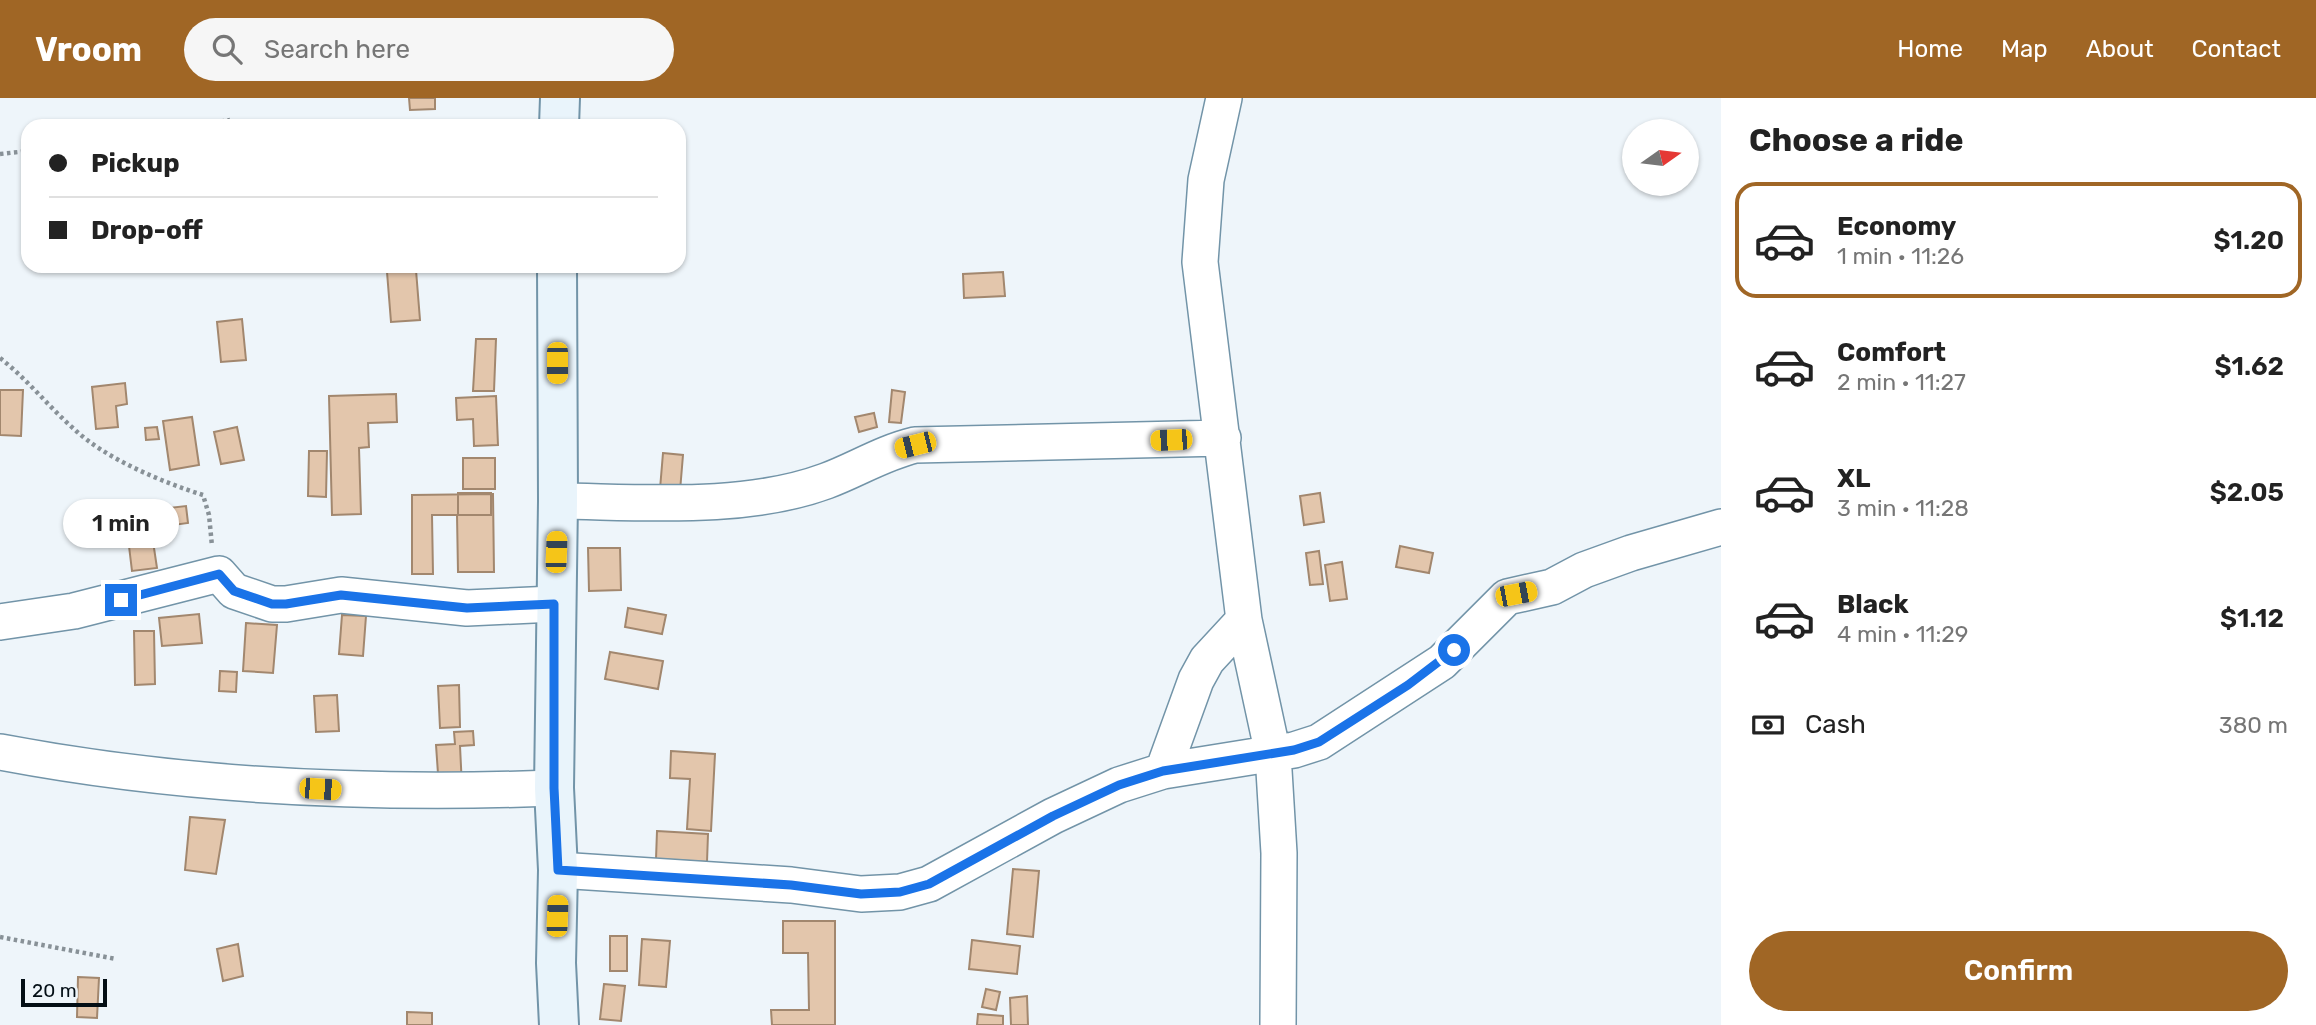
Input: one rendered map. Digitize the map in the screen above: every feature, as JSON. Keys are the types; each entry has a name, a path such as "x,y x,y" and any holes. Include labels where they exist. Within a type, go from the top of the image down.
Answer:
{"street":[{"path":"559,119 560,98"},
{"path":"1224,98 1206,180 1200,226 1203,292 1244,620 1273,754 1279,853 1278,1025"},
{"path":"557,273 558,500 554,604 554,788 558,870 555,962 559,1025"},
{"path":"558,500 680,503 756,496 826,481 888,452 915,445 1223,438"},
{"path":"558,870 791,885 861,894 900,892 929,884 1053,816 1119,785 1163,771 1273,754 1319,742 1442,662 1507,597 1552,587 1584,570 1721,527"},
{"path":"0,622 74,611 219,574 234,591 272,604 341,595 467,608 554,604"},
{"path":"1163,771 1196,680 1207,660 1244,620"},
{"path":"0,752 103,769 346,791 554,788"}],"path":[{"path":"0,153 21,152"},
{"path":"0,358 21,374 76,431 109,455 187,491 203,495 219,574"},
{"path":"0,937 116,959"}],"building":[{"path":"409,98 435,98 435,109 410,110"},
{"path":"1003,272 1005,296 964,298 963,274"},
{"path":"387,273 416,273 420,320 391,322"},
{"path":"242,319 246,360 221,362 217,322"},
{"path":"476,339 496,339 494,391 473,391"},
{"path":"125,383 127,404 116,406 118,427 96,429 92,387"},
{"path":"0,390 23,390 21,436 0,435"},
{"path":"892,390 905,392 901,423 889,422"},
{"path":"396,394 397,422 368,423 369,447 359,448 361,514 332,515 329,396"},
{"path":"496,396 498,445 474,446 473,419 457,420 456,398"},
{"path":"874,413 877,427 859,432 855,417"},
{"path":"192,417 199,465 170,470 163,421"},
{"path":"157,427 159,439 146,440 145,428"},
{"path":"237,427 244,460 221,464 214,432"},
{"path":"309,451 327,451 326,497 308,496"},
{"path":"663,453 683,455 680,491 660,489"},
{"path":"463,458 495,458 495,489 463,489"},
{"path":"458,493 491,493 491,515 458,515"},
{"path":"1320,493 1324,522 1304,525 1300,496"},
{"path":"493,494 494,572 458,572 457,515 432,515 433,574 412,574 412,495"},
{"path":"186,506 188,523 151,528 157,568 132,571 125,513"},
{"path":"1400,546 1433,553 1429,573 1396,567"},
{"path":"588,548 620,548 621,590 589,591"},
{"path":"1319,551 1323,584 1310,585 1306,553"},
{"path":"1342,562 1347,599 1330,601 1325,565"},
{"path":"628,608 666,615 662,634 625,627"},
{"path":"199,614 202,643 162,646 159,618"},
{"path":"342,615 366,616 363,656 339,654"},
{"path":"246,623 277,625 273,673 243,671"},
{"path":"134,631 154,631 155,684 135,685"},
{"path":"610,652 663,661 658,689 605,679"},
{"path":"220,671 237,672 236,692 219,691"},
{"path":"459,685 460,727 440,728 438,686"},
{"path":"337,695 339,731 316,732 314,696"},
{"path":"473,731 474,745 460,746 462,787 439,788 436,745 455,744 454,732"},
{"path":"671,751 715,754 711,831 687,829 690,779 670,778"},
{"path":"190,817 225,820 216,874 185,870"},
{"path":"657,831 708,834 707,862 656,859"},
{"path":"1013,869 1039,871 1033,937 1007,934"},
{"path":"783,921 835,921 835,1025 772,1025 771,1010 809,1010 808,953 783,953"},
{"path":"610,936 627,936 627,971 610,971"},
{"path":"642,939 670,941 666,987 639,985"},
{"path":"972,940 1020,946 1017,974 969,969"},
{"path":"238,944 243,976 223,981 217,949"},
{"path":"78,977 99,978 97,1018 77,1017"},
{"path":"604,984 625,986 621,1021 600,1019"},
{"path":"986,989 1000,992 996,1010 982,1007"},
{"path":"1027,996 1028,1025 1011,1025 1010,998"},
{"path":"407,1012 432,1013 432,1025 407,1025"},
{"path":"978,1014 1003,1016 1003,1025 977,1025"}],"route":[{"path":"121,600 219,574 234,591 272,604 358,595 467,608 554,604 554,788 558,870 791,885 861,894 900,892 929,884 1053,816 1119,785 1163,771 1223,759 1273,754 1319,742 1442,662 1454,650"}]}
